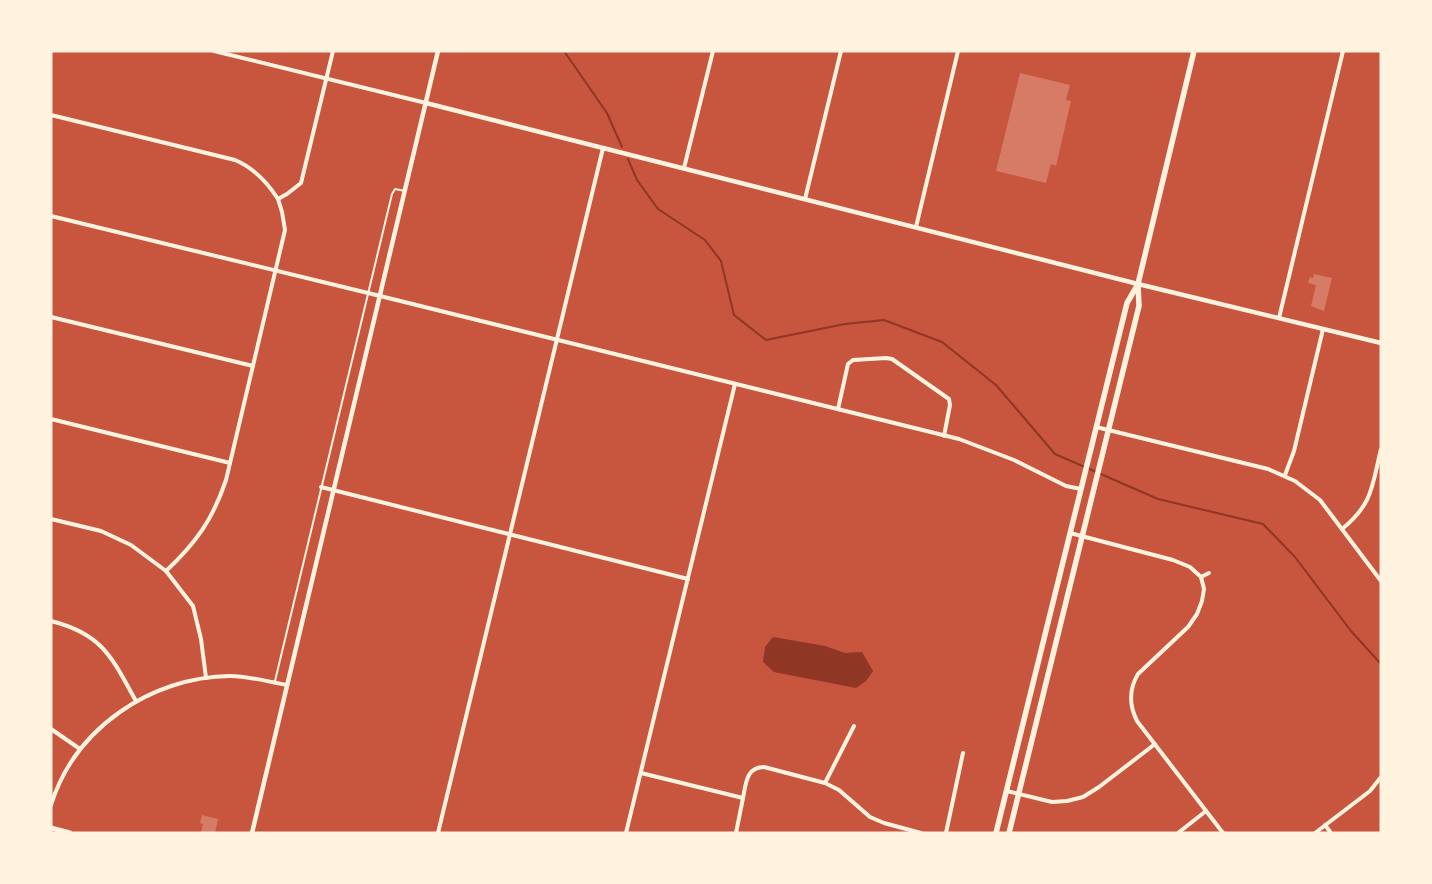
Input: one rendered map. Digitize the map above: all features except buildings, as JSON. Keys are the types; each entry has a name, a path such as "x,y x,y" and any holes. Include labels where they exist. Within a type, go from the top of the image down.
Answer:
{"main road":[{"path":"1009,833 1139,306 1138,284 1194,51"},
{"path":"996,833 1127,303 1138,284"},
{"path":"51,828 70,833"}],"street":[{"path":"214,51 1138,284 1381,343"},
{"path":"278,199 301,184 333,51"},
{"path":"252,833 438,51"},
{"path":"684,168 713,51"},
{"path":"805,199 841,51"},
{"path":"916,227 958,51"},
{"path":"1278,318 1343,51"},
{"path":"51,115 234,160 258,174 278,199 285,230 226,480 218,502 203,530 185,553 166,571"},
{"path":"438,833 603,148"},
{"path":"51,216 970,442 1036,470 1055,481 1081,490"},
{"path":"51,317 253,366"},
{"path":"1285,475 1294,452 1323,329"},
{"path":"838,409 848,364 853,360 892,359 949,399 950,404 944,436"},
{"path":"626,833 735,384"},
{"path":"51,419 230,463"},
{"path":"1096,427 1268,469 1285,475 1306,488 1320,500 1381,581"},
{"path":"1342,530 1352,522 1365,506 1371,491 1381,449"},
{"path":"321,487 688,580"},
{"path":"51,519 101,531 131,545 166,571 193,606 201,639 206,678"},
{"path":"1070,533 1173,560 1190,567 1201,577 1204,589 1197,614 1188,627 1138,674 1133,683 1132,706 1134,715 1154,744 1222,833"},
{"path":"1201,577 1209,573"},
{"path":"51,621 84,633 104,648 136,701"},
{"path":"51,805 66,771 80,749 108,721 154,691 206,678 232,676 287,685"},
{"path":"825,782 854,726"},
{"path":"51,729 80,749"},
{"path":"1007,791 1052,802 1067,802 1083,797 1099,787 1154,744"},
{"path":"946,833 963,753"},
{"path":"736,833 750,772 759,767 825,782 839,790 870,817 920,833"},
{"path":"641,773 743,798"},
{"path":"1315,833 1370,790 1381,777"},
{"path":"1178,833 1206,811"},
{"path":"1325,825 1331,833"}],"lane":[{"path":"275,683 392,192 395,189 405,191"}],"shaded area":[{"path":"773,637 825,646 845,653 862,652 873,671 866,681 856,688 774,672 763,662 765,647"}],"waterway":[{"path":"564,51 607,113 622,147"},
{"path":"628,159 637,180 658,209 705,240 721,261 734,315 766,340 845,324 884,320 942,342 996,385 1055,454 1158,499 1263,524 1295,557 1351,631 1381,664"}]}
